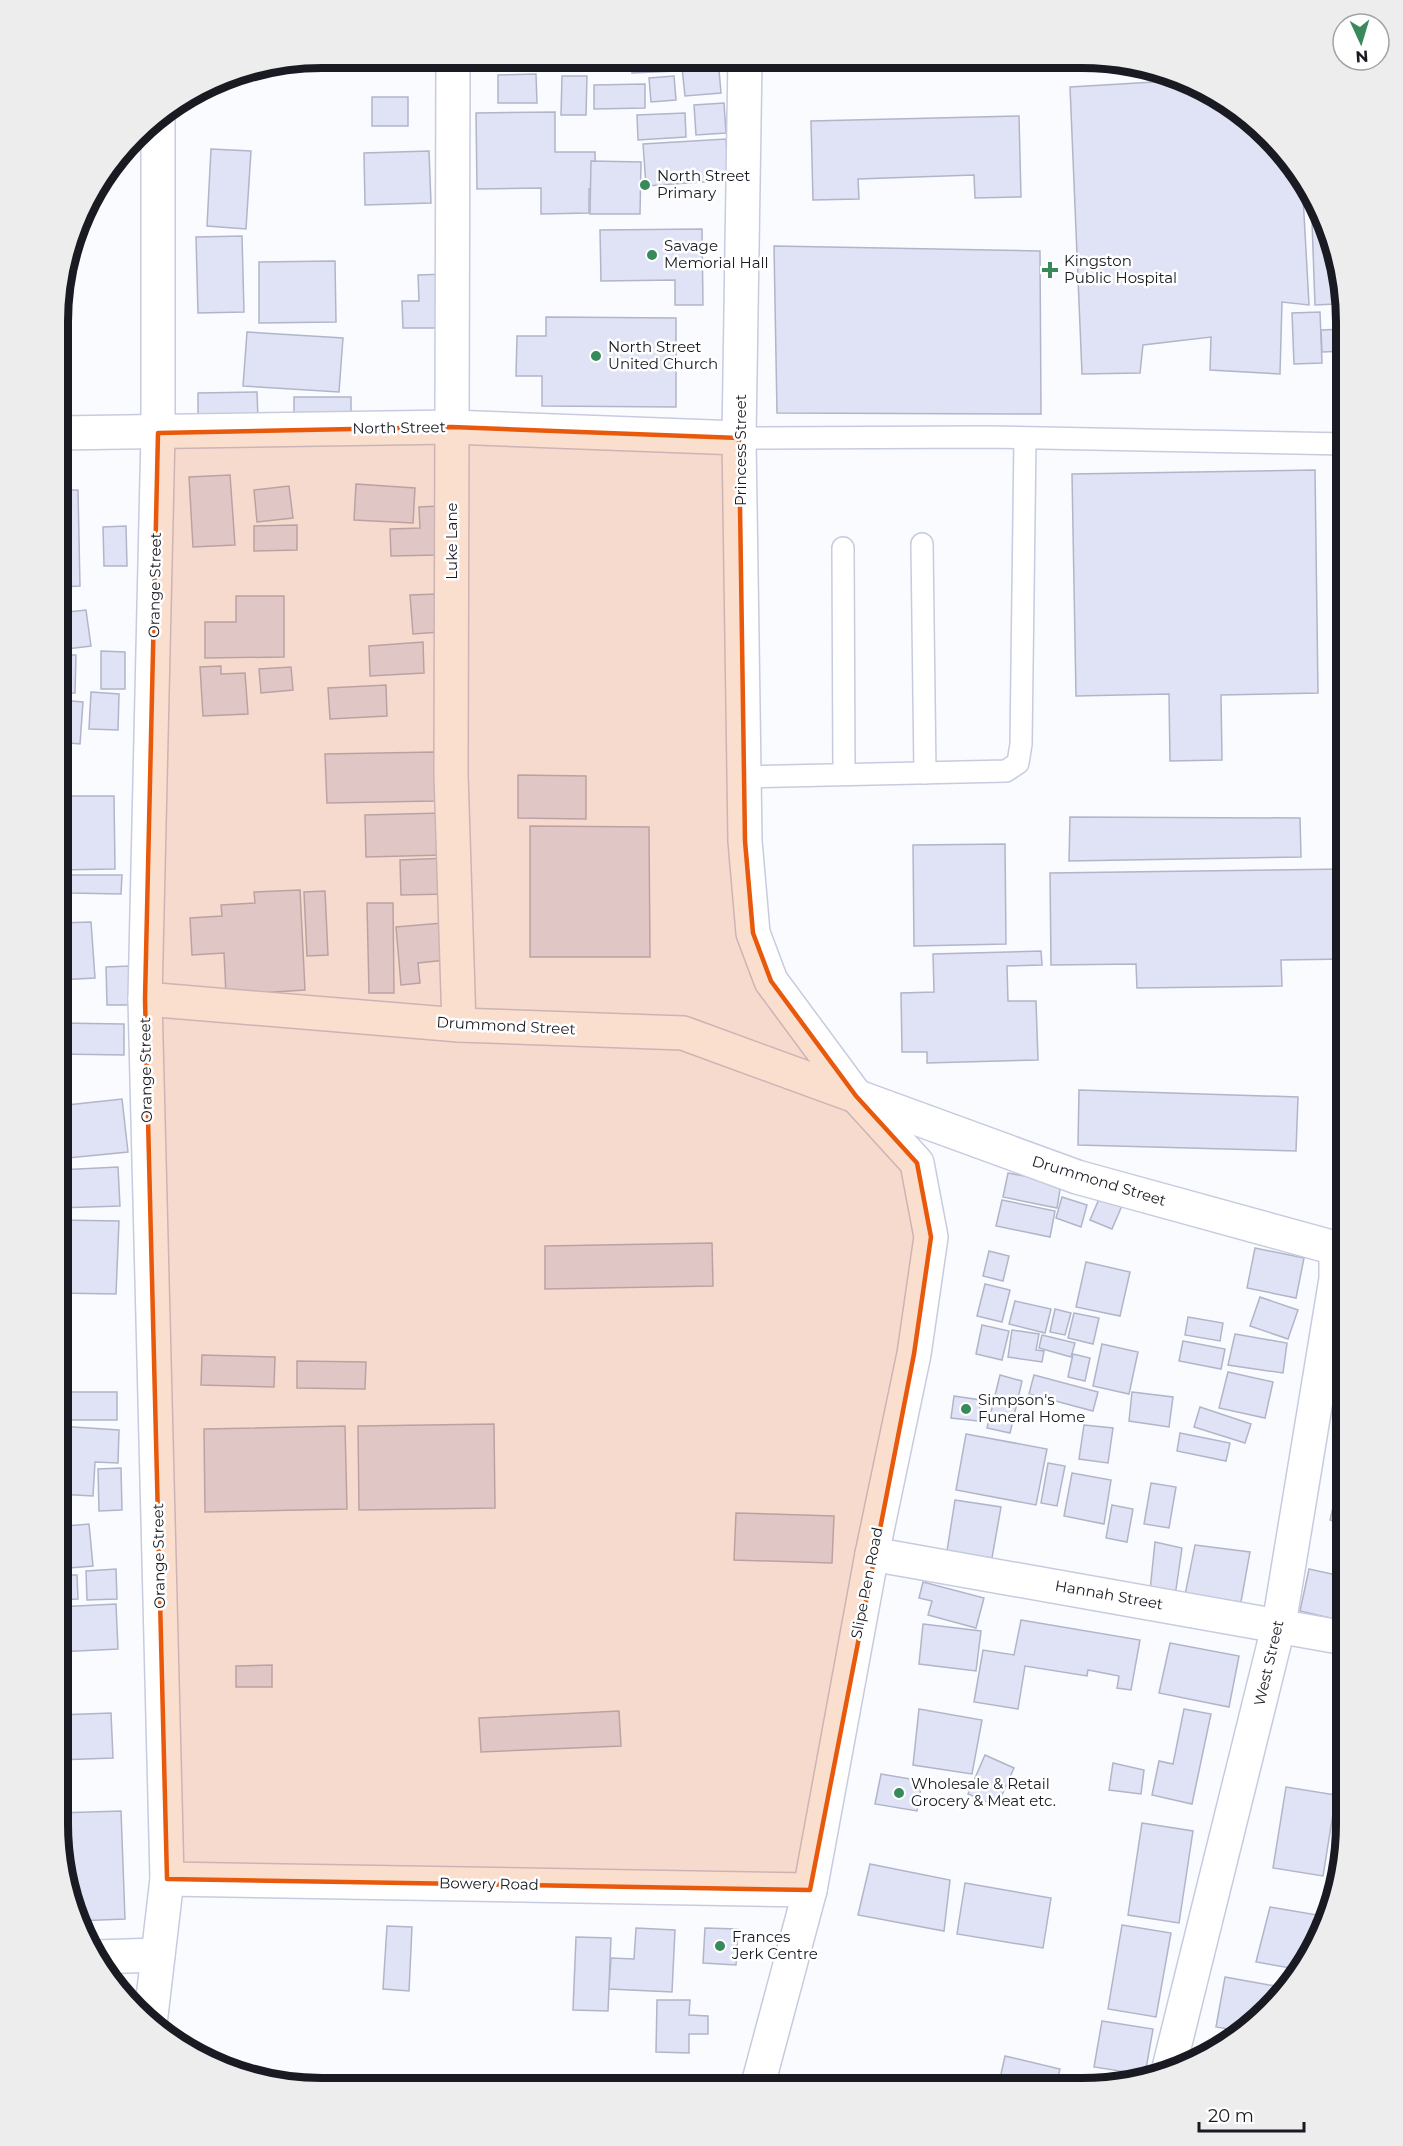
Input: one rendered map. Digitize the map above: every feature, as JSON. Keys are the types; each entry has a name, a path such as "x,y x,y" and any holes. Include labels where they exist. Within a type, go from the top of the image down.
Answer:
{"street":[{"name":"Luke Lane","path":"453,68 451,774 459,1025"},
{"name":"Princess Street","path":"745,68 739,438 745,841 753,933 771,981 856,1096"},
{"name":"Orange Street","path":"151,2013 167,1879 145,999 158,433 158,127"},
{"name":"North Street","path":"68,433 452,427 739,438"},
{"name":"Drummond Street","path":"145,999 459,1025 683,1033 1077,1177 1336,1249"},
{"name":"Slipe Pen Road","path":"760,2078 810,1890 872,1554 914,1354 931,1237 917,1163 856,1096"},
{"name":"West Street","path":"1170,2062 1279,1624 1336,1279"},
{"name":"Hannah Street","path":"872,1554 1279,1624 1336,1636"},
{"name":"Bowery Road","path":"167,1879 810,1890"},
{"path":"104,1957 158,1955"}],"lane":[{"path":"739,438 1336,444"},
{"path":"745,777 1006,771 1018,763 1021,744 1025,439"},
{"path":"922,544 925,773"},
{"path":"843,549 844,774"}],"highlighted area":[{"path":"452,427 739,438 745,841 753,933 771,981 856,1096 917,1163 931,1237 914,1354 810,1890 167,1879 145,999 158,433"}],"building":[{"path":"632,68 677,68 677,71 632,73"},
{"path":"682,68 719,68 721,93 685,96"},
{"path":"536,74 537,103 498,103 498,75"},
{"path":"562,76 587,76 586,115 561,115"},
{"path":"674,76 676,100 651,102 649,78"},
{"path":"1164,81 1179,87 1209,101 1249,130 1273,154 1286,171 1286,177 1290,177 1293,180 1303,196 1309,305 1282,302 1280,374 1210,370 1211,337 1143,345 1140,373 1082,374 1070,87"},
{"path":"645,84 645,108 594,109 594,85"},
{"path":"372,97 408,97 408,126 372,126"},
{"path":"724,103 726,133 696,135 694,105"},
{"path":"555,112 555,152 595,152 596,189 589,189 589,213 541,214 541,188 477,189 476,113"},
{"path":"685,113 686,137 638,140 637,115"},
{"path":"1019,116 1021,197 975,198 974,175 858,179 859,199 813,200 811,121"},
{"path":"726,139 729,180 646,186 643,144"},
{"path":"211,149 251,151 246,229 207,226"},
{"path":"429,151 431,203 365,205 364,153"},
{"path":"591,161 641,162 640,214 590,214"},
{"path":"1312,215 1327,255 1335,304 1315,305"},
{"name":"Savage Memorial Hall","path":"702,229 703,305 675,305 675,280 601,281 600,230"},
{"path":"242,236 244,312 198,313 196,237"},
{"path":"774,246 1040,251 1041,414 777,413"},
{"path":"335,261 336,322 259,323 259,262"},
{"path":"447,274 448,328 403,328 402,301 419,301 418,275"},
{"path":"1320,312 1322,363 1294,364 1292,313"},
{"name":"North Street United Church","path":"546,317 676,318 676,407 542,406 542,376 516,376 517,336 546,336"},
{"path":"1336,329 1336,351 1322,352 1321,330"},
{"path":"247,332 343,338 339,392 243,386"},
{"path":"257,392 258,419 198,420 198,393"},
{"path":"294,397 351,397 351,420 294,420"},
{"path":"1315,470 1318,693 1221,695 1222,760 1170,761 1169,694 1076,696 1072,474"},
{"path":"230,475 235,545 193,547 189,477"},
{"path":"356,484 415,488 413,523 354,520"},
{"path":"289,486 293,518 257,522 254,490"},
{"path":"68,490 78,490 80,586 68,587"},
{"path":"439,506 440,555 391,556 390,529 420,528 419,507"},
{"path":"297,525 297,550 254,551 254,526"},
{"path":"126,526 127,566 104,566 103,527"},
{"path":"437,594 439,632 413,634 410,595"},
{"path":"236,596 284,596 284,657 205,658 205,622 236,622"},
{"path":"86,610 91,646 68,649 68,612"},
{"path":"423,642 424,673 370,676 369,646"},
{"path":"101,651 125,652 125,689 101,689"},
{"path":"68,655 76,655 75,693 68,693"},
{"path":"221,666 221,674 245,673 248,714 203,716 200,667"},
{"path":"291,667 293,690 261,693 259,669"},
{"path":"386,685 387,716 330,719 328,688"},
{"path":"91,692 119,694 118,730 89,729"},
{"path":"68,701 83,702 80,744 68,743"},
{"path":"434,752 435,801 327,803 325,754"},
{"path":"518,775 586,776 586,819 518,818"},
{"path":"68,796 114,796 115,869 68,870"},
{"path":"442,813 443,855 366,857 365,815"},
{"path":"1070,817 1300,818 1301,857 1069,861"},
{"path":"530,826 649,827 650,957 530,957"},
{"path":"1005,844 1006,944 914,946 913,845"},
{"path":"448,858 449,894 401,895 400,860"},
{"path":"1336,869 1336,959 1281,960 1282,986 1137,988 1136,964 1051,965 1050,873"},
{"path":"70,875 122,875 121,894 70,893"},
{"path":"300,890 305,990 226,995 224,953 192,955 190,918 222,916 221,905 255,903 254,892"},
{"path":"325,891 328,955 307,956 304,892"},
{"path":"367,903 393,903 394,993 369,993"},
{"path":"91,922 95,978 68,979 68,923"},
{"path":"442,923 446,960 418,963 420,983 401,985 396,927"},
{"path":"1041,951 1042,965 1007,966 1008,1001 1036,1001 1038,1060 927,1063 927,1052 902,1052 901,993 934,992 933,954"},
{"path":"130,966 131,1005 107,1005 106,967"},
{"path":"68,1023 124,1024 124,1055 68,1054"},
{"path":"1079,1090 1298,1097 1296,1151 1078,1145"},
{"path":"122,1099 128,1152 68,1158 68,1105"},
{"path":"118,1167 120,1206 68,1208 68,1170"},
{"path":"1008,1173 1061,1183 1057,1208 1003,1197"},
{"path":"1102,1192 1124,1201 1112,1229 1090,1220"},
{"path":"1062,1197 1087,1205 1081,1227 1056,1218"},
{"path":"1002,1200 1055,1211 1050,1237 996,1226"},
{"path":"68,1220 119,1221 116,1294 68,1293"},
{"path":"712,1243 713,1286 545,1289 545,1246"},
{"path":"1255,1248 1304,1258 1296,1298 1247,1288"},
{"path":"989,1251 1009,1256 1003,1281 983,1276"},
{"path":"1086,1262 1130,1272 1120,1316 1076,1307"},
{"path":"985,1284 1010,1290 1002,1322 977,1316"},
{"path":"1260,1297 1298,1310 1288,1339 1250,1326"},
{"path":"1015,1301 1051,1309 1045,1333 1009,1324"},
{"path":"1055,1309 1071,1313 1065,1335 1050,1332"},
{"path":"1074,1313 1099,1318 1093,1344 1068,1338"},
{"path":"1188,1317 1223,1323 1220,1341 1185,1335"},
{"path":"982,1325 1009,1331 1002,1360 976,1354"},
{"path":"1012,1330 1039,1334 1036,1350 1044,1351 1042,1362 1008,1357"},
{"path":"1235,1334 1287,1343 1283,1373 1228,1365"},
{"path":"1042,1335 1075,1343 1071,1357 1039,1348"},
{"path":"1183,1341 1225,1349 1221,1369 1179,1361"},
{"path":"1102,1344 1138,1352 1129,1394 1093,1386"},
{"path":"1073,1354 1090,1358 1085,1381 1068,1377"},
{"path":"202,1355 275,1357 274,1387 201,1385"},
{"path":"297,1361 366,1362 365,1389 297,1388"},
{"path":"1228,1372 1273,1382 1265,1418 1219,1408"},
{"path":"1000,1375 1022,1381 1010,1433 987,1428"},
{"path":"1034,1375 1098,1392 1093,1411 1029,1394"},
{"path":"68,1392 117,1392 117,1420 68,1420"},
{"path":"1132,1392 1173,1397 1169,1427 1129,1421"},
{"name":"Simpson's Funeral Home","path":"954,1396 981,1400 978,1421 951,1418"},
{"path":"1200,1407 1251,1424 1245,1443 1194,1427"},
{"path":"494,1424 495,1508 359,1510 358,1426"},
{"path":"1084,1425 1113,1428 1108,1463 1079,1459"},
{"path":"345,1426 347,1509 205,1512 204,1429"},
{"path":"68,1427 119,1430 118,1463 95,1462 93,1496 68,1495"},
{"path":"1180,1433 1230,1443 1226,1461 1177,1451"},
{"path":"966,1434 1047,1449 1036,1505 956,1490"},
{"path":"1048,1463 1065,1466 1057,1506 1041,1503"},
{"path":"121,1468 122,1510 99,1511 98,1469"},
{"path":"1072,1473 1111,1480 1104,1524 1064,1516"},
{"path":"1151,1483 1176,1487 1169,1528 1144,1524"},
{"path":"1336,1495 1336,1522 1330,1520"},
{"path":"955,1500 1001,1507 992,1558 947,1551"},
{"path":"1112,1505 1133,1509 1127,1542 1106,1538"},
{"path":"736,1513 834,1516 832,1563 734,1560"},
{"path":"89,1524 93,1566 68,1568 68,1526"},
{"path":"1155,1542 1182,1548 1175,1596 1150,1591"},
{"path":"1195,1545 1250,1552 1241,1602 1185,1595"},
{"path":"116,1569 117,1599 87,1600 86,1571"},
{"path":"1309,1569 1336,1575 1336,1619 1300,1611"},
{"path":"68,1575 77,1575 78,1599 68,1599"},
{"path":"923,1582 984,1598 976,1628 928,1615 932,1601 919,1598"},
{"path":"116,1604 118,1649 68,1651 68,1606"},
{"path":"1021,1620 1140,1640 1131,1690 1117,1688 1119,1676 1088,1670 1087,1676 1025,1666 1018,1709 974,1702 983,1650 1014,1655"},
{"path":"923,1624 981,1631 976,1671 919,1664"},
{"path":"1170,1643 1239,1656 1229,1707 1159,1693"},
{"path":"272,1665 272,1687 236,1687 236,1666"},
{"path":"919,1709 982,1720 972,1774 913,1765"},
{"path":"1184,1709 1211,1714 1192,1804 1152,1795 1159,1761 1173,1764"},
{"path":"619,1711 621,1746 481,1752 479,1718"},
{"path":"111,1713 113,1758 68,1760 68,1715"},
{"path":"985,1755 1014,1768 997,1806 968,1794"},
{"path":"1113,1763 1144,1770 1141,1794 1109,1790"},
{"name":"Wholesale & Retail Grocery & Meat etc.","path":"881,1774 922,1781 917,1811 875,1804"},
{"path":"1286,1787 1336,1795 1323,1876 1273,1868"},
{"path":"121,1811 125,1919 86,1921 72,1874 68,1841 68,1813"},
{"path":"1142,1823 1193,1831 1179,1923 1128,1915"},
{"path":"870,1864 950,1880 944,1931 858,1915"},
{"path":"965,1883 1051,1898 1043,1948 957,1934"},
{"path":"1270,1907 1319,1915 1302,1952 1291,1968 1256,1962"},
{"path":"1122,1925 1171,1933 1156,2017 1108,2009"},
{"path":"387,1926 412,1927 409,1991 383,1989"},
{"path":"636,1928 675,1930 672,1992 609,1989 611,1958 634,1959"},
{"name":"Frances Jerk Centre","path":"705,1928 738,1929 736,1965 703,1963"},
{"path":"576,1937 611,1938 608,2011 573,2010"},
{"path":"1225,1977 1277,1986 1249,2016 1231,2030 1216,2027"},
{"path":"657,2000 690,2000 689,2015 708,2016 708,2034 689,2034 689,2053 656,2052"},
{"path":"1102,2021 1153,2029 1146,2071 1134,2073 1094,2067"},
{"path":"1005,2056 1060,2069 1058,2078 1000,2078"}],"place":[{"name":"North Street Primary","path":"645,185"},
{"name":"Savage Memorial Hall","path":"652,255"},
{"name":"Kingston Public Hospital","path":"1050,270"},
{"name":"North Street United Church","path":"596,356"},
{"name":"Simpson's Funeral Home","path":"966,1409"},
{"name":"Wholesale & Retail Grocery & Meat etc.","path":"899,1793"},
{"name":"Frances Jerk Centre","path":"720,1946"}]}
